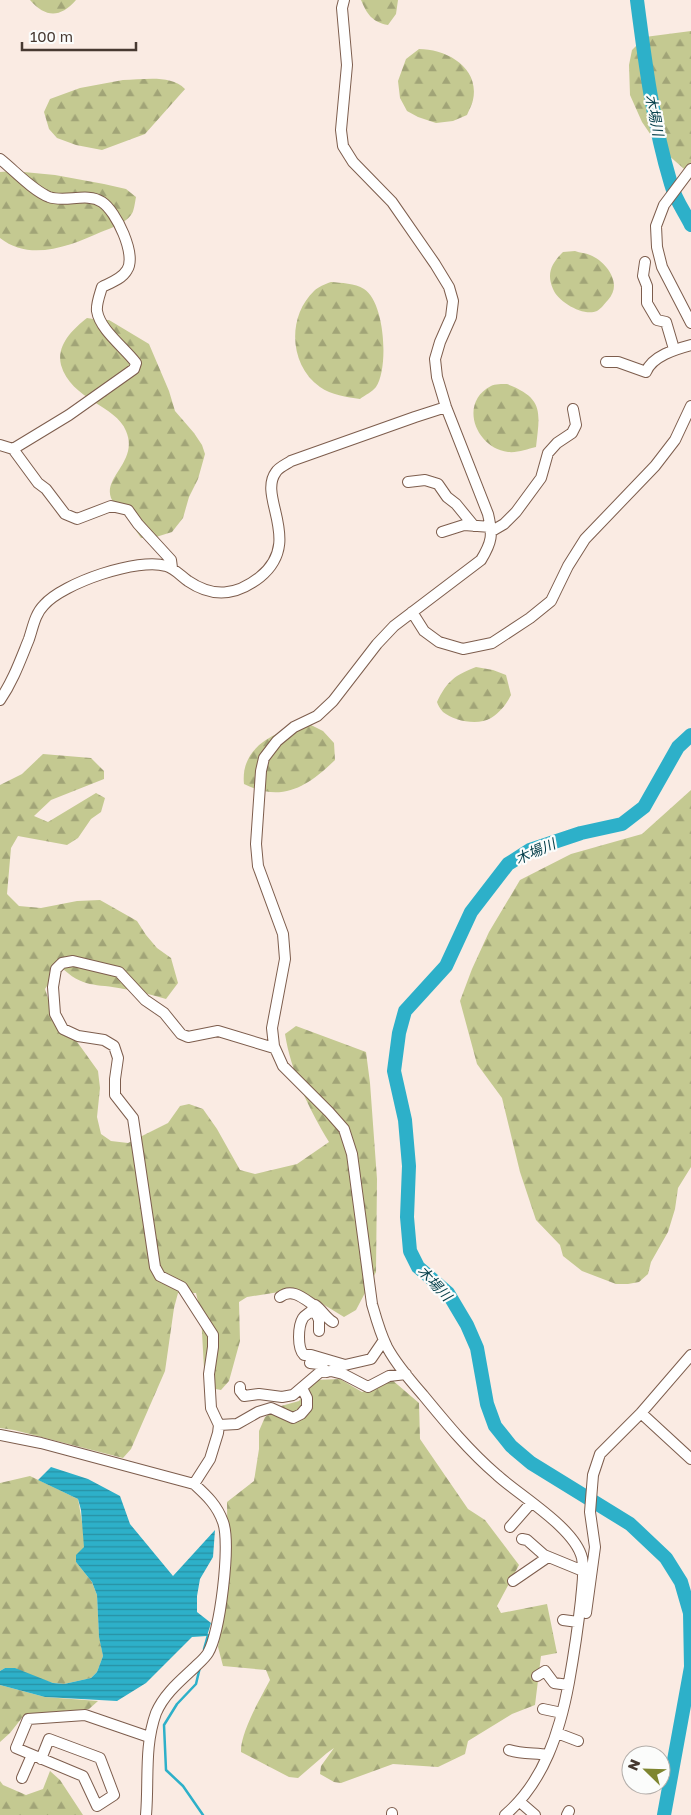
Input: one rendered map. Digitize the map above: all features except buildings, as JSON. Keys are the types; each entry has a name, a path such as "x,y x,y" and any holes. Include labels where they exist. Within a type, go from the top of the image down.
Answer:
{"street":[{"path":"344,0 342,8 347,65 341,130 343,146 353,162 392,202 449,287 453,301 452,318 440,342 436,359 437,377 446,407 488,514 492,529 490,545 481,560 394,626 377,644 333,701 318,716 294,727 277,741 264,758 261,771 256,844 258,866 283,934 285,959 272,1028 274,1048 283,1066 344,1129 352,1154 372,1304 387,1347 406,1374 462,1443 496,1475 564,1530 575,1542 582,1558 583,1572 576,1640 558,1733 541,1770 520,1802 505,1815"},
{"path":"0,159 50,197 63,199 90,198 102,201 110,210 125,238 130,253 130,261 128,269 124,274 102,287 97,311 104,326 136,363 134,369 70,415 13,449"},
{"path":"689,171 664,205 656,226 662,267 691,323"},
{"path":"645,262 643,276 647,286 646,303 657,320 666,322 674,349"},
{"path":"606,362 618,362 646,372 648,366 674,349 691,345"},
{"path":"412,612 424,630 439,642 463,649 492,643 530,618 551,601 568,566 585,539 655,466 674,440 691,406"},
{"path":"0,700 12,683 38,611 50,599 90,577 135,566 154,564 172,568 197,587 207,591 240,591 261,576 271,565 278,550 281,537 272,491 272,481 276,471 291,461 446,407"},
{"path":"442,532 464,525 492,529 504,524 516,512 541,478 548,453 557,443 572,433 576,425 573,410"},
{"path":"0,445 13,449 38,483 46,489 65,514 78,519 111,506 128,510 170,560 172,568"},
{"path":"408,482 425,480 438,484 447,497 456,504 474,526"},
{"path":"194,1484 210,1458 218,1433 219,1425 211,1408 209,1383 214,1335 182,1287 160,1276 155,1267 133,1118 116,1095 115,1079 118,1058 114,1046 104,1040 78,1036 63,1029 55,1014 53,987 56,969 62,962 73,961 119,972 145,1000 164,1012 181,1034 188,1037 218,1031 274,1048"},
{"path":"280,1297 285,1293 293,1292 312,1308 319,1320 319,1331"},
{"path":"312,1308 303,1318 300,1328 300,1351 304,1356 312,1355 330,1368"},
{"path":"312,1308 320,1308 328,1319 333,1322"},
{"path":"240,1387 240,1391 244,1396 259,1394 282,1397 293,1396 320,1372 371,1359 384,1340"},
{"path":"576,1640 584,1623 595,1547 590,1512 593,1475 600,1454 641,1413 691,1355"},
{"path":"310,1363 330,1368 368,1387 389,1376 406,1374"},
{"path":"219,1425 237,1424 249,1419 258,1412 271,1408 293,1418 301,1414 307,1407 307,1398 300,1390"},
{"path":"641,1413 691,1459"},
{"path":"0,1436 41,1443 194,1484 212,1500 219,1512 224,1525 226,1548 221,1600 213,1639 207,1655 163,1699 157,1712 149,1737 146,1815"},
{"path":"510,1527 531,1503"},
{"path":"522,1539 527,1540 548,1557 583,1572"},
{"path":"513,1581 548,1557"},
{"path":"563,1620 578,1622"},
{"path":"537,1676 545,1671 554,1683 568,1685"},
{"path":"543,1709 562,1713"},
{"path":"22,1778 36,1757 49,1739 100,1758 114,1795 97,1806 83,1776 36,1757 16,1748 28,1719 85,1715 149,1737"},
{"path":"558,1733 578,1742"},
{"path":"509,1750 517,1753 548,1755"},
{"path":"520,1802 535,1815"}],"green space":[{"path":"30,0 76,0 64,10 53,14 42,10"},
{"path":"361,0 398,0 396,14 388,25 378,22 368,13"},
{"path":"691,31 691,175 659,147 642,122 630,95 629,65 632,50 645,37"},
{"path":"419,49 440,52 450,56 466,69 474,88 473,102 467,115 453,121 436,123 407,111 400,98 398,81 406,59"},
{"path":"123,80 172,81 185,89 145,134 102,150 76,145 57,138 49,129 44,112 50,99 80,88"},
{"path":"13,171 55,175 126,189 136,197 133,212 125,221 117,225 63,246 37,250 24,249 12,245 0,238 0,172"},
{"path":"575,251 596,258 611,274 614,287 612,294 597,311 585,312 572,307 560,299 553,289 550,273 553,264 563,252"},
{"path":"331,282 352,284 364,289 371,296 377,307 383,336 383,366 376,387 360,399 324,390 310,378 297,354 295,340 299,314 305,302 314,291"},
{"path":"87,318 109,320 149,344 169,391 175,411 202,445 205,454 198,479 189,497 183,518 172,532 156,537 141,538 111,498 110,490 112,483 128,451 129,442 126,431 121,422 113,415 74,386 66,377 60,358 63,344 71,332"},
{"path":"507,384 528,395 537,408 536,447 512,452 497,449 487,442 475,424 473,413 475,403 481,394 493,385"},
{"path":"476,667 506,675 511,695 497,713 486,720 473,722 453,718 442,711 437,702 452,680"},
{"path":"309,724 323,731 334,743 335,760 325,770 304,784 282,792 258,790 244,784 244,771 248,759 254,750 273,736"},
{"path":"43,754 91,758 104,771 104,779 51,800 34,816 48,822 96,793 105,798 101,812 91,819 78,838 67,845 18,836 11,848 7,894 19,906 41,908 77,901 100,900 137,921 157,948 171,958 178,983 166,999 83,982 60,966 45,989 50,1004 98,1071 100,1088 97,1117 101,1134 111,1141 128,1143 168,1123 180,1106 189,1104 203,1109 217,1129 240,1170 255,1174 297,1164 329,1142 296,1076 288,1048 285,1034 296,1026 366,1052 370,1083 377,1179 376,1272 356,1310 344,1317 298,1289 247,1297 239,1302 240,1341 229,1381 221,1390 205,1387 201,1314 196,1293 178,1293 165,1371 131,1449 123,1458 0,1428 0,785 22,774"},
{"path":"691,790 691,1167 678,1188 675,1209 668,1232 651,1262 648,1274 639,1282 616,1284 582,1271 563,1256 560,1245 536,1220 520,1172 502,1098 477,1064 460,1001 489,932 520,880 571,854 642,834"},
{"path":"340,1379 362,1392 391,1379 419,1403 420,1439 468,1509 485,1520 519,1565 497,1606 501,1613 547,1604 557,1653 541,1656 535,1705 512,1714 468,1741 465,1754 438,1767 393,1764 341,1783 334,1782 320,1774 321,1766 334,1748 298,1778 289,1777 241,1752 247,1725 270,1680 266,1670 223,1666 218,1647 228,1589 227,1502 254,1481 259,1449 259,1431 265,1417 281,1406 299,1401 316,1380"},
{"path":"30,1476 78,1499 85,1539 84,1547 76,1562 92,1582 97,1595 99,1636 103,1656 97,1672 91,1678 64,1684 53,1683 5,1668 0,1671 0,1483"},
{"path":"0,1685 45,1697 98,1701 89,1709 25,1714 0,1742"},
{"path":"50,1771 60,1780 83,1815 0,1815 0,1781 3,1785 26,1795 43,1789"}],"water":[{"path":"51,1467 88,1479 120,1496 130,1524 173,1576 215,1530 213,1557 200,1579 197,1596 197,1612 211,1623 207,1636 192,1637 146,1683 117,1701 45,1697 0,1685 0,1671 5,1668 15,1668 53,1683 64,1684 91,1678 97,1672 103,1656 99,1637 97,1595 92,1582 76,1562 76,1555 84,1547 81,1510 78,1499 38,1480"}],"waterway":[{"name":"木場川","path":"637,0 659,139 677,200 691,225"},
{"name":"木場川","path":"664,1815 691,1667 690,1613 681,1582 666,1558 630,1524 531,1463 511,1446 495,1426 487,1404 477,1348 467,1325 448,1293 418,1267 410,1251 407,1217 409,1166 405,1120 394,1071 399,1033 405,1011 446,966 471,912 508,864 530,850 581,833 622,824 644,807 678,747 691,735"},
{"path":"204,1649 208,1635"},
{"path":"200,1667 196,1684 177,1704 164,1725 166,1770 183,1786 203,1815"}]}
